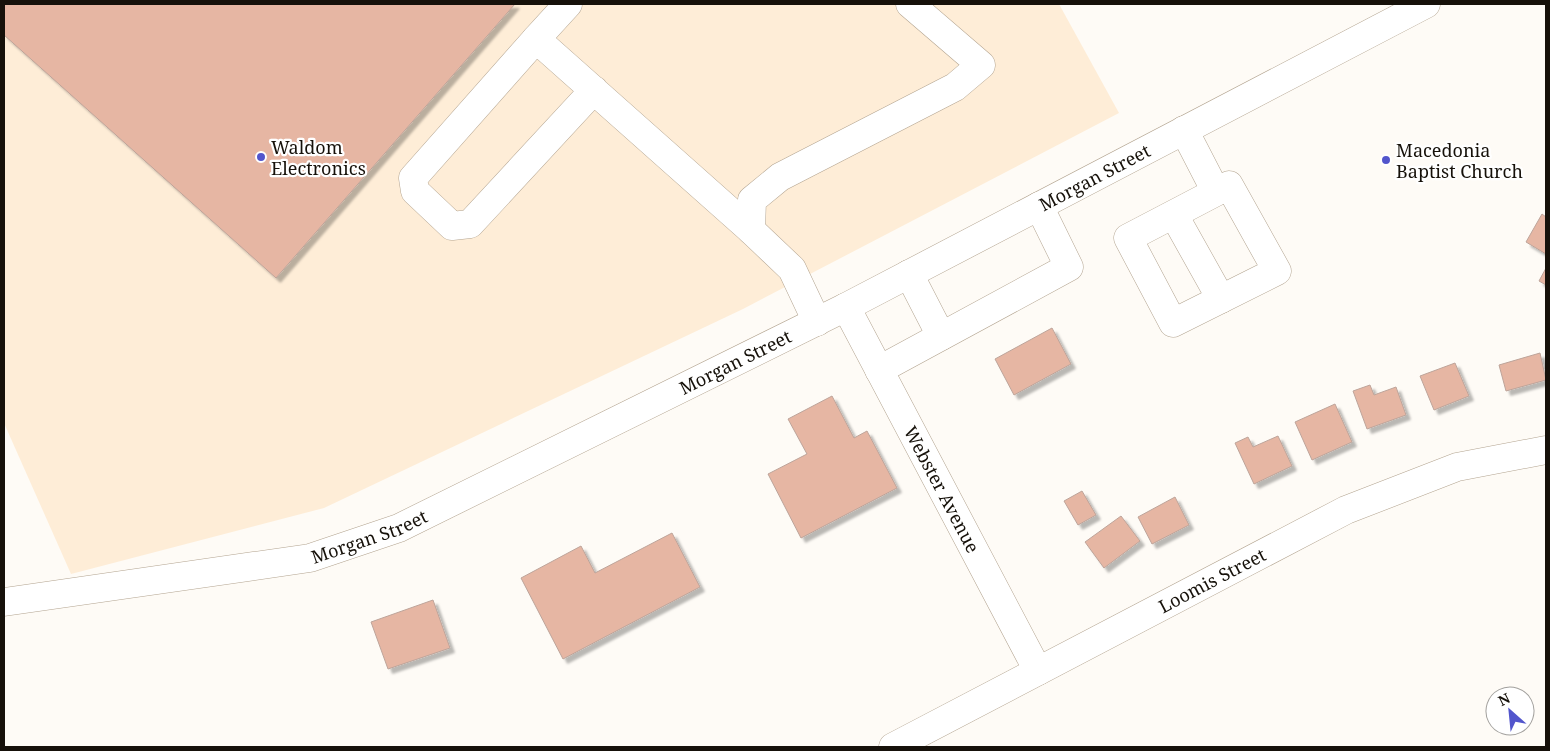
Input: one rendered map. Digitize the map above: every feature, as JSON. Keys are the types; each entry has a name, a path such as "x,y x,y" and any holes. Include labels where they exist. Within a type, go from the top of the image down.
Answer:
{"main road":[{"path":"568,4 413,178 415,191 452,226 470,224 594,90"},
{"path":"752,230 752,200 780,177 955,87 981,65 910,4"},
{"name":"Morgan Street","path":"4,602 310,558 399,528 817,322 1426,4"},
{"path":"536,39 752,230 792,269 817,322"},
{"path":"1184,130 1216,192"},
{"path":"1229,185 1277,271 1173,323 1128,238 1216,192 1229,185"},
{"path":"879,370 1069,267 1039,206"},
{"path":"1174,215 1221,299"},
{"path":"909,274 941,336"},
{"name":"Webster Avenue","path":"846,307 1038,671"},
{"name":"Loomis Street","path":"893,747 1346,510 1457,467 1546,450"}],"shaded area":[{"path":"4,4 1059,4 1119,113 743,309 324,508 71,574 4,423"}],"building":[{"name":"Waldom Electronics","path":"4,4 515,4 276,278 4,35"},
{"path":"1542,214 1546,217 1546,254 1526,242"},
{"path":"1546,268 1546,285 1539,281"},
{"path":"1052,328 1071,364 1014,395 995,359"},
{"path":"1540,353 1546,380 1506,391 1499,365"},
{"path":"1455,363 1469,396 1434,410 1420,376"},
{"path":"1370,385 1374,395 1396,387 1406,415 1367,429 1353,391"},
{"path":"832,396 854,438 867,431 897,488 801,538 768,474 807,454 788,419"},
{"path":"1335,404 1352,442 1312,460 1295,422"},
{"path":"1278,436 1292,466 1254,484 1235,443 1248,437 1253,447"},
{"path":"1082,491 1096,515 1078,525 1064,501"},
{"path":"1175,497 1189,525 1152,544 1138,517"},
{"path":"1121,516 1140,541 1104,568 1085,542"},
{"path":"672,533 700,587 563,659 521,578 581,546 595,573"},
{"path":"433,600 450,648 388,669 371,622"}],"place":[{"name":"Waldom Electronics","path":"261,157"},
{"name":"Macedonia Baptist Church","path":"1386,160"}]}
